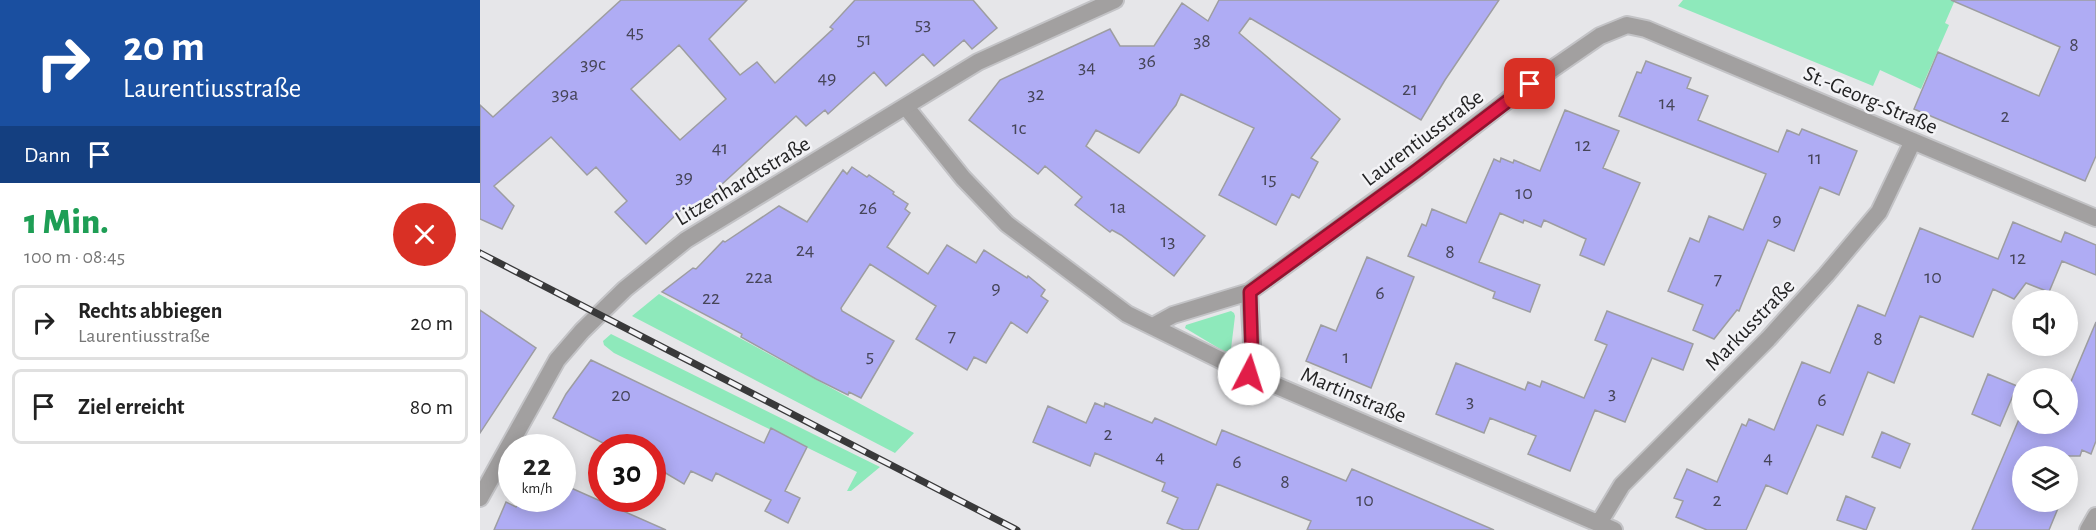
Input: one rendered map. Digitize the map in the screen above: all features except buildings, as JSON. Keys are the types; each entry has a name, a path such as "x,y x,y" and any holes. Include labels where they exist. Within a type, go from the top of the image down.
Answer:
{"street":[{"name":"Litzenhardtstraße","path":"480,498 557,360 582,331 625,289 686,240 978,62 1115,0"},
{"name":"St.-Georg-Straße","path":"1627,25 1646,29 2096,218"},
{"name":"Laurentiusstraße","path":"1153,326 1173,315 1250,292 1416,171 1513,96 1599,36 1627,25"},
{"name":"Martinstraße","path":"906,106 963,178 1007,224 1127,314 1249,374 1614,530"},
{"name":"Markusstraße","path":"1599,523 1622,485 1768,339 1879,212 1913,141"},
{"path":"1249,374 1252,362 1250,292"},
{"path":"2088,530 2096,516"}],"green space":[{"path":"1683,0 1955,0 1945,23 1949,25 1921,89 1880,70 1873,86 1678,6"},
{"path":"659,294 914,433 895,453 632,316"},
{"path":"1231,311 1235,316 1231,349 1225,352 1185,328 1186,325"},
{"path":"611,334 880,467 851,491 847,491 857,472 614,353 604,345 603,341"}],"railway":[{"path":"480,253 1017,530"}],"route":[{"path":"1249,374 1252,362 1250,292 1416,171 1530,84"}]}
